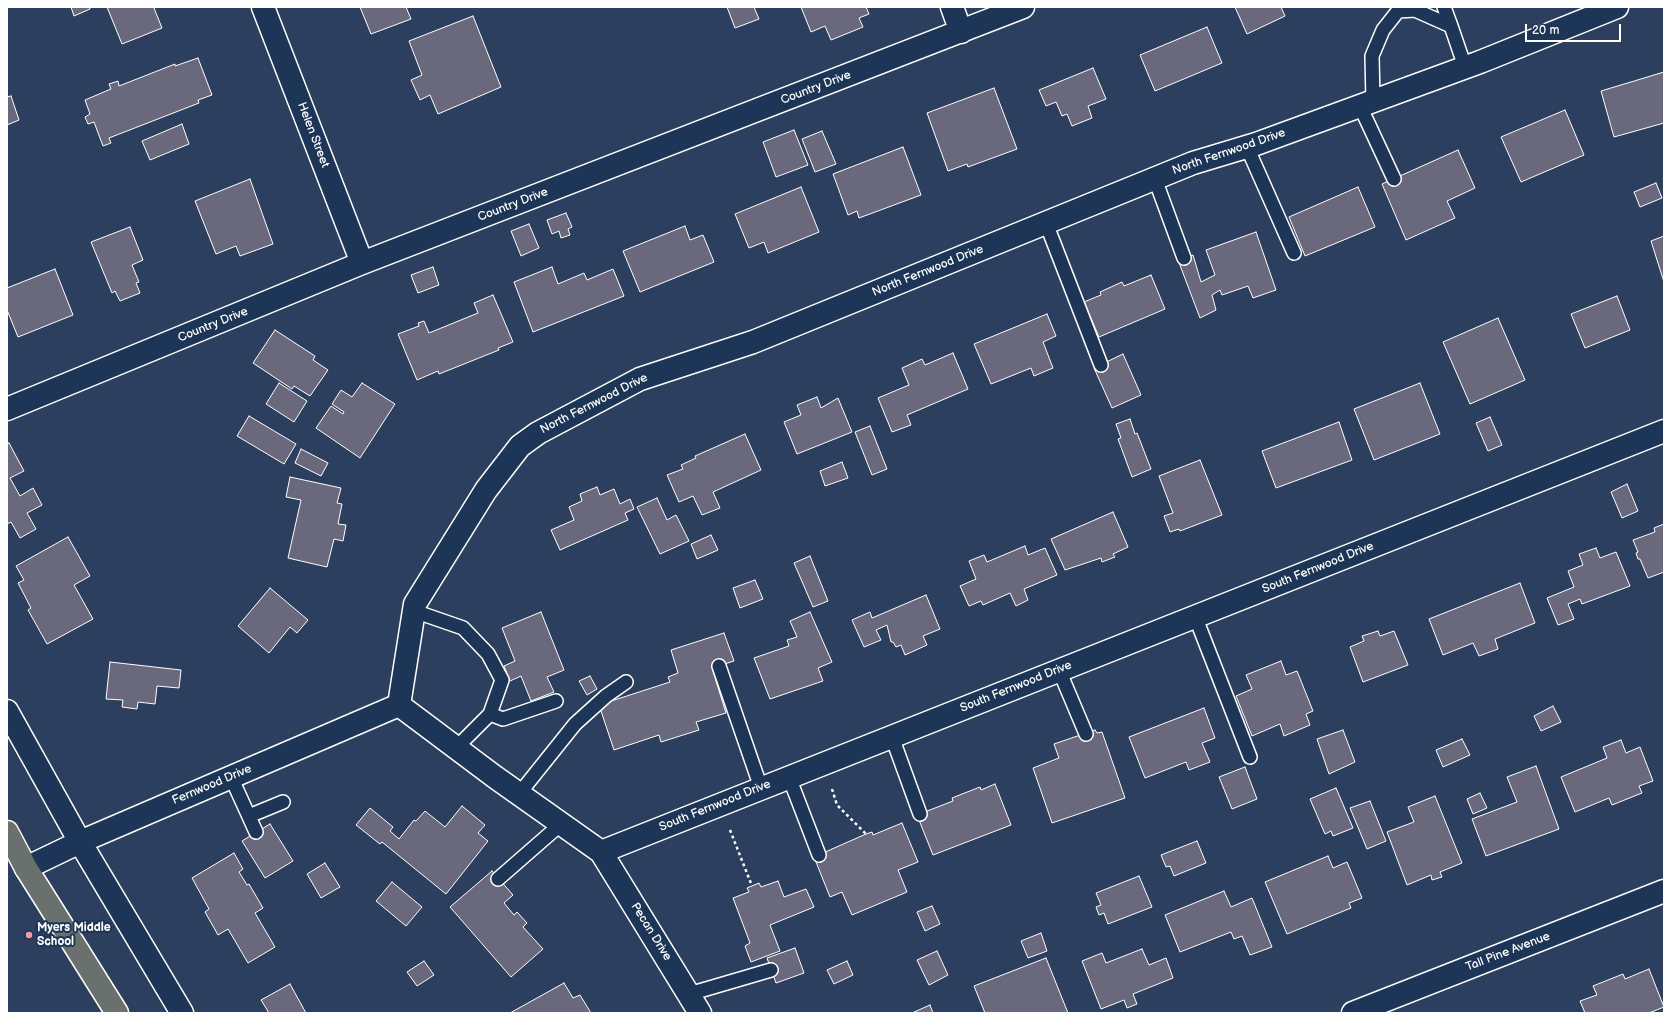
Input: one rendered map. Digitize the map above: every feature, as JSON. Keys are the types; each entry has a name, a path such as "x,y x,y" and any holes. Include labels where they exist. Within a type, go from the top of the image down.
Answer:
{"main road":[{"path":"7,832 26,868 117,1013"}],"street":[{"name":"Helen Street","path":"263,7 362,263"},
{"path":"952,7 961,32"},
{"name":"Country Drive","path":"7,410 362,263 1023,7"},
{"name":"North Fernwood Drive","path":"399,705 415,604 486,490 520,446 538,433 640,379 753,342 1193,163 1247,147 1465,67 1617,7"},
{"name":"South Fernwood Drive","path":"601,852 1664,430"},
{"path":"399,705 519,794 601,852"},
{"name":"Fernwood Drive","path":"26,868 80,842 399,705"},
{"path":"7,711 80,842 182,1013"},
{"name":"Pecan Drive","path":"601,852 700,1013"},
{"name":"Tall Pine Avenue","path":"1352,1013 1664,891"}],"lane":[{"path":"1444,7 1452,26 1465,67"},
{"path":"1394,179 1366,103 1372,56 1383,30 1398,11 1414,10 1452,26"},
{"path":"1247,147 1294,253"},
{"path":"1155,179 1184,258"},
{"path":"1046,223 1100,365"},
{"path":"414,611 463,628 488,654 502,680 490,714 456,748"},
{"path":"1195,616 1250,757"},
{"path":"719,666 761,788"},
{"path":"1059,670 1086,734"},
{"path":"519,794 575,724 606,696 626,682"},
{"path":"490,714 503,719 556,701"},
{"path":"892,736 920,814"},
{"path":"231,777 256,832"},
{"path":"790,777 819,855"},
{"path":"249,816 283,802"},
{"path":"498,879 561,824"},
{"path":"689,994 771,970"}],"path":[{"path":"826,763 837,805 866,834"},
{"path":"720,804 752,886"}],"building":[{"path":"71,7 90,7 90,9 74,16"},
{"path":"107,7 156,7 154,8 162,28 122,44"},
{"path":"360,7 406,7 411,19 371,34"},
{"path":"727,7 754,7 759,19 735,28"},
{"path":"801,7 866,7 869,14 859,18 863,27 831,40 825,26 811,32"},
{"path":"1235,7 1281,7 1285,16 1247,34"},
{"path":"473,16 501,87 438,114 430,95 420,100 411,80 422,75 409,41"},
{"path":"1207,27 1222,63 1155,91 1140,55"},
{"path":"198,58 212,95 198,100 199,103 109,138 111,143 103,146 94,122 88,124 85,117 90,114 85,100 111,89 109,84 118,81 119,86 175,64 175,66"},
{"path":"1093,68 1106,99 1088,106 1092,118 1072,126 1067,114 1062,116 1056,102 1046,106 1039,90"},
{"path":"1664,72 1664,123 1614,137 1601,91"},
{"path":"994,88 1017,149 968,167 967,164 948,171 927,113"},
{"path":"11,96 19,120 7,125 7,97"},
{"path":"1565,110 1584,155 1521,182 1501,137"},
{"path":"182,124 189,144 150,160 142,141"},
{"path":"794,130 808,165 776,177 763,142"},
{"path":"822,131 836,164 815,172 802,139"},
{"path":"903,147 921,195 859,218 857,211 848,215 833,174"},
{"path":"1458,150 1475,188 1447,201 1455,218 1406,240 1382,184"},
{"path":"250,179 273,244 240,256 236,246 216,254 195,201"},
{"path":"1656,183 1662,198 1640,207 1634,192"},
{"path":"801,187 819,232 768,253 764,242 749,248 735,214"},
{"path":"1358,187 1375,227 1305,256 1289,217"},
{"path":"566,213 572,227 568,229 570,235 561,238 559,231 552,234 547,220"},
{"path":"529,224 539,248 521,256 511,231"},
{"path":"685,226 690,240 703,235 714,262 640,292 623,251"},
{"path":"130,227 143,260 132,265 139,282 136,283 140,293 120,301 115,291 112,293 91,242"},
{"path":"1256,232 1276,290 1253,298 1248,286 1222,295 1220,290 1212,295 1216,310 1200,318 1178,260 1193,255 1201,282 1215,275 1206,250"},
{"path":"1664,236 1664,282 1651,241"},
{"path":"433,267 439,285 418,293 411,275"},
{"path":"552,267 558,284 584,273 587,280 613,269 624,296 533,332 514,282"},
{"path":"55,269 73,315 18,337 7,310 7,288"},
{"path":"1151,275 1165,309 1099,337 1084,302 1101,295 1100,292 1122,282 1124,286"},
{"path":"493,295 513,342 498,348 499,350 439,374 438,371 417,380 398,334 419,326 418,323 424,321 429,333 478,313 474,303"},
{"path":"1617,296 1630,330 1585,348 1571,314"},
{"path":"1047,314 1056,336 1043,342 1053,368 1034,376 1031,368 991,384 974,344"},
{"path":"1498,318 1525,380 1470,404 1443,342"},
{"path":"275,330 315,356 313,360 328,370 310,396 294,386 292,389 253,363"},
{"path":"953,353 968,389 907,415 911,425 892,432 878,398 909,385 902,368 922,359 925,365"},
{"path":"1123,354 1141,395 1112,408 1094,368"},
{"path":"279,383 307,401 294,422 266,404"},
{"path":"362,383 395,404 360,458 316,428 331,406 343,414 344,412 332,404 341,390 352,397"},
{"path":"1420,383 1440,434 1374,460 1354,409"},
{"path":"817,397 821,408 838,398 852,432 797,454 784,422 801,415 797,405"},
{"path":"249,416 296,444 284,464 237,436"},
{"path":"1490,417 1502,445 1488,451 1476,423"},
{"path":"1130,419 1151,469 1132,477 1118,439 1121,438 1116,424"},
{"path":"1339,422 1352,460 1276,488 1262,451"},
{"path":"870,426 887,469 872,475 855,432"},
{"path":"745,434 761,470 713,492 720,508 702,515 693,496 679,502 667,475 683,469 681,465 696,458 695,456"},
{"path":"9,443 24,471 10,478 20,496 33,488 42,505 27,513 36,529 20,538 11,522 7,524 7,444"},
{"path":"301,449 328,463 321,476 295,463"},
{"path":"1200,460 1222,515 1180,531 1179,529 1170,532 1164,516 1173,513 1159,476"},
{"path":"842,462 848,478 825,486 820,471"},
{"path":"290,477 341,488 337,503 342,504 338,524 346,525 343,541 334,539 327,567 288,558 301,500 286,497"},
{"path":"1627,484 1638,511 1622,518 1611,492"},
{"path":"597,487 600,495 614,489 620,504 630,499 634,509 625,513 628,520 560,550 551,530 574,520 569,507 582,501 580,494"},
{"path":"657,498 667,520 676,515 689,541 660,554 637,507"},
{"path":"1113,512 1128,547 1113,554 1115,557 1102,562 1101,558 1065,570 1051,539"},
{"path":"1664,524 1664,572 1648,578 1640,559 1638,559 1636,553 1638,552 1633,540 1655,532 1654,528"},
{"path":"711,535 718,550 697,559 691,544"},
{"path":"68,537 90,576 74,585 93,619 47,644 28,610 31,608 18,583 24,580 16,566"},
{"path":"1025,546 1028,555 1045,548 1057,575 1024,589 1028,600 1016,606 1010,593 983,605 981,601 969,606 960,586 976,579 969,561 984,555 987,562"},
{"path":"1596,548 1600,558 1616,552 1630,586 1582,604 1580,599 1568,604 1574,619 1558,625 1547,598 1574,587 1568,571 1583,565 1579,554"},
{"path":"810,556 828,601 813,607 794,563"},
{"path":"755,580 763,599 740,608 733,588"},
{"path":"1520,583 1535,623 1495,639 1498,649 1479,656 1473,643 1443,655 1429,619"},
{"path":"270,588 308,620 297,633 290,627 269,653 238,626"},
{"path":"926,595 940,629 923,636 927,645 905,655 901,645 896,647 893,642 891,642 887,625 876,630 881,640 864,647 852,620 870,612 872,618"},
{"path":"541,612 564,670 547,677 554,692 531,701 521,676 510,681 504,666 515,661 502,628"},
{"path":"810,612 832,662 818,668 823,681 770,699 754,658 789,646 787,640 797,637 790,621"},
{"path":"1378,631 1380,636 1394,631 1408,665 1363,682 1350,647 1364,641 1362,636"},
{"path":"724,633 734,661 712,668 726,713 696,722 699,730 661,742 659,735 614,750 599,705 670,682 668,677 678,673 671,650"},
{"path":"1281,661 1286,675 1297,671 1313,711 1306,714 1310,725 1284,736 1280,724 1252,736 1236,696 1252,689 1246,675"},
{"path":"110,662 181,670 179,688 157,686 155,704 138,702 137,709 122,707 123,700 106,699"},
{"path":"590,676 597,689 587,695 579,681"},
{"path":"1553,706 1561,722 1541,731 1534,716"},
{"path":"1204,708 1215,738 1202,743 1210,762 1189,770 1186,762 1145,778 1129,737"},
{"path":"1095,730 1097,733 1102,732 1125,798 1052,823 1033,768 1059,758 1054,744"},
{"path":"1343,730 1355,762 1329,774 1317,739"},
{"path":"1462,739 1470,755 1443,767 1436,750"},
{"path":"1621,740 1626,753 1640,747 1653,781 1639,786 1642,793 1612,805 1609,798 1575,812 1561,777 1607,758 1603,747"},
{"path":"1536,766 1559,829 1486,856 1472,819 1517,802 1507,777"},
{"path":"1245,767 1257,799 1232,809 1219,777"},
{"path":"995,784 1011,825 933,855 917,815 953,801 952,798 980,787 981,790"},
{"path":"1336,788 1353,828 1333,836 1331,831 1325,834 1310,799"},
{"path":"1480,793 1487,808 1473,814 1467,799"},
{"path":"1435,796 1462,863 1440,872 1442,877 1432,880 1431,875 1407,885 1387,832 1414,822 1408,807"},
{"path":"1370,801 1386,841 1367,849 1350,808"},
{"path":"462,806 485,825 478,833 488,841 446,894 382,842 380,844 356,825 370,808 393,827 390,831 399,839 414,820 416,821 425,811 445,827"},
{"path":"902,823 918,862 898,870 907,892 852,915 842,892 830,897 814,857 866,834 872,832 873,835"},
{"path":"270,824 293,861 265,878 242,841"},
{"path":"1197,841 1206,863 1174,876 1170,866 1166,867 1161,855"},
{"path":"234,853 243,869 239,872 247,885 249,884 263,908 255,913 275,947 248,963 228,929 218,935 205,912 209,909 192,878"},
{"path":"1328,856 1333,868 1347,862 1362,898 1349,903 1351,908 1287,934 1265,882"},
{"path":"325,863 340,887 321,898 307,874"},
{"path":"492,871 513,895 504,903 514,915 517,912 527,923 523,927 543,949 511,977 450,907"},
{"path":"1139,876 1152,907 1108,924 1104,913 1099,915 1096,907 1101,905 1096,893"},
{"path":"778,881 784,897 806,889 814,907 770,925 780,951 751,962 745,946 750,943 733,898 749,892 747,888 759,883 761,887"},
{"path":"392,882 422,907 406,926 376,901"},
{"path":"1224,891 1231,907 1252,898 1272,947 1250,955 1242,936 1234,939 1231,932 1180,952 1165,915"},
{"path":"932,906 940,924 925,931 917,912"},
{"path":"1041,933 1047,951 1028,958 1021,941"},
{"path":"795,948 804,973 776,983 767,958"},
{"path":"1142,949 1149,965 1166,958 1173,978 1133,994 1137,1004 1127,1008 1124,1000 1101,1009 1082,961 1102,953 1106,963"},
{"path":"937,951 948,975 929,985 917,960"},
{"path":"1046,958 1068,1013 985,1013 974,986"},
{"path":"424,961 434,975 417,986 407,972"},
{"path":"847,961 853,975 834,984 827,970"},
{"path":"1649,969 1664,1007 1649,1013 1585,1013 1580,1001 1597,995 1593,986 1623,974 1625,979"},
{"path":"564,983 573,998 580,995 591,1013 510,1013"},
{"path":"290,984 306,1013 269,1013 261,1000"},
{"path":"930,1005 933,1013 912,1013"}],"place":[{"name":"Myers Middle School","path":"29,935"}]}
